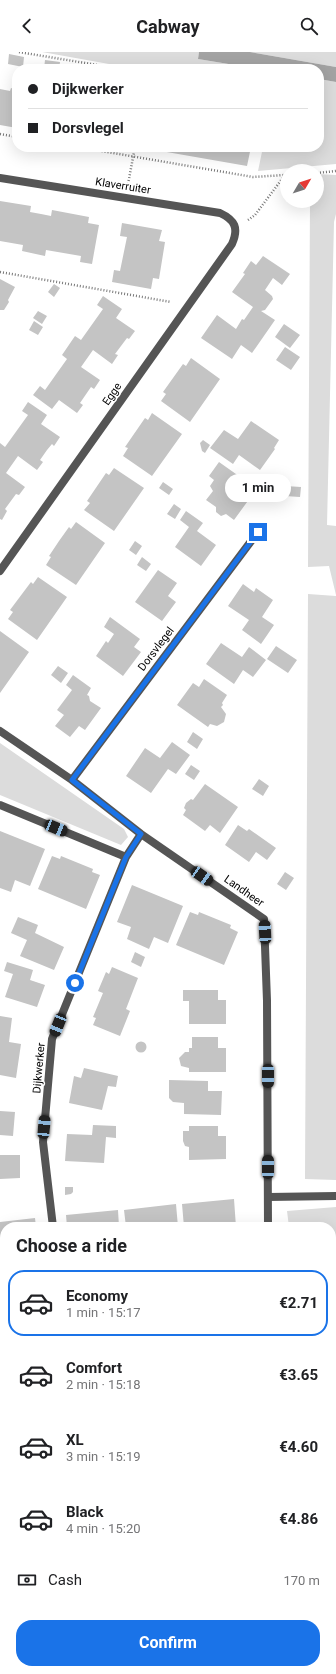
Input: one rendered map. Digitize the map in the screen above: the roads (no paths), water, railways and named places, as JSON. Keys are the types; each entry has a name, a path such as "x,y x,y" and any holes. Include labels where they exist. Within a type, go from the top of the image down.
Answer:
{"street":[{"name":"Klaverruiter","path":"0,178 220,213 230,218 236,227"},
{"name":"Egge","path":"0,571 232,244 236,235 236,227"},
{"name":"Dorsvlegel","path":"72,780 258,532"},
{"name":"Landheer","path":"0,731 72,780 141,834 264,919 267,1001 268,1222"},
{"path":"0,805 126,857"},
{"name":"Dijkwerker","path":"52,1222 43,1142 52,1039 126,857 141,834"},
{"path":"268,1197 336,1196"}]}
